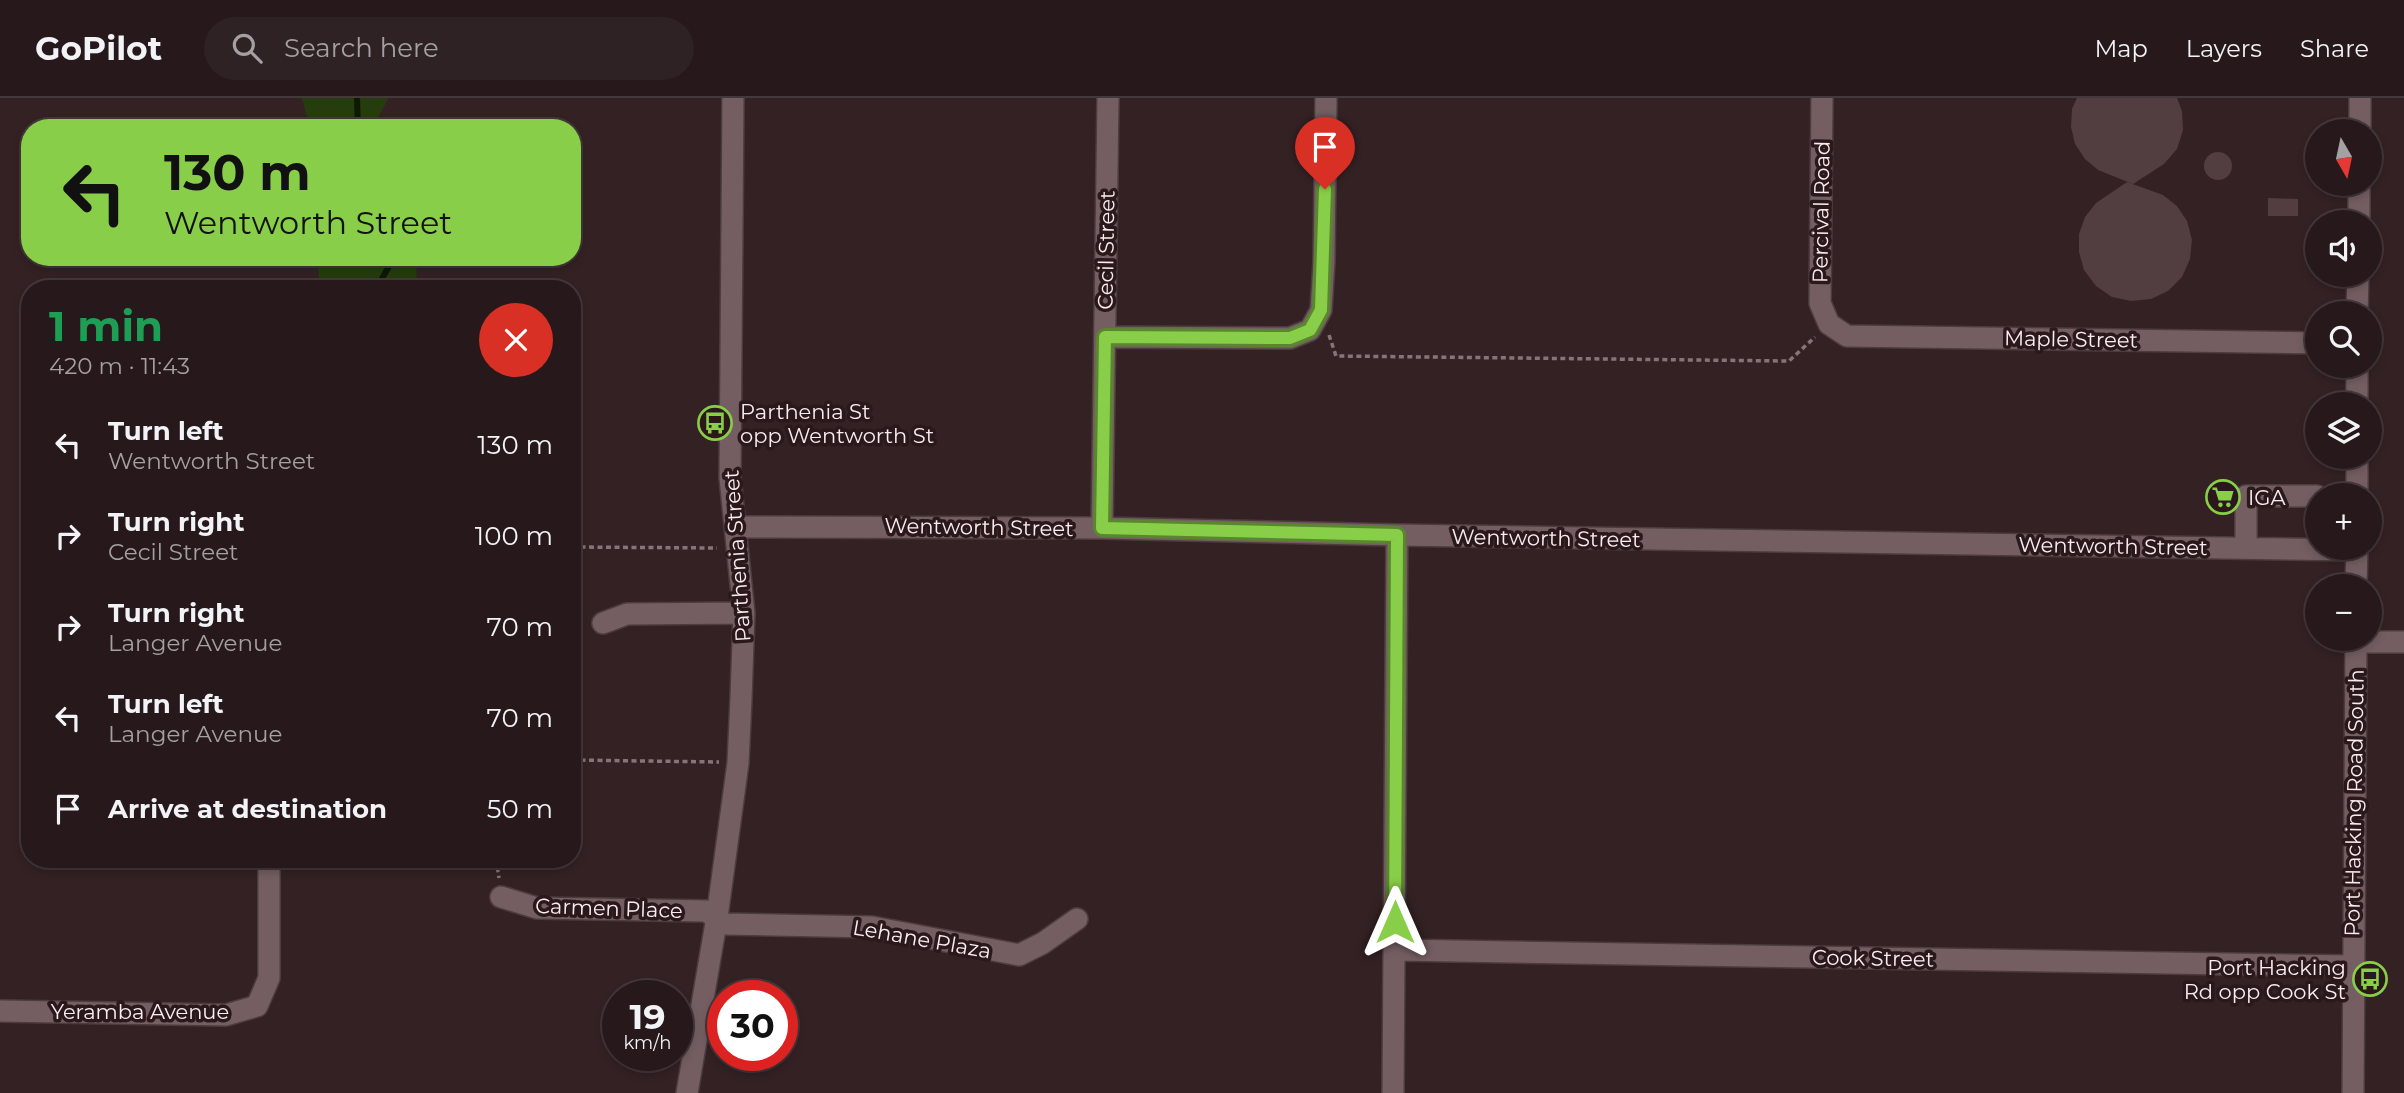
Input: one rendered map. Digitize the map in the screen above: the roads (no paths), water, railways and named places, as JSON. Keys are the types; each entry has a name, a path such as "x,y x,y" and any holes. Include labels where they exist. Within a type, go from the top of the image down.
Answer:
{"street":[{"name":"Parthenia Street","path":"687,1093 717,916 738,763 744,613 730,478 733,98"},
{"name":"Cecil Street","path":"1102,528 1108,98"},
{"path":"1105,337 1290,338 1310,330 1321,310 1326,98"},
{"name":"Percival Road","path":"1822,98 1821,303 1829,324"},
{"path":"2360,98 2360,119"},
{"name":"Maple Street","path":"1829,324 1847,336 2305,342"},
{"path":"2246,548 2246,496 2305,496"},
{"name":"Wentworth Street","path":"736,538 1102,528 2305,549"},
{"path":"1393,1093 1397,535"},
{"path":"603,623 627,614 744,613"},
{"path":"2382,641 2404,642"},
{"name":"Port Hacking Road South","path":"2353,1093 2356,651"},
{"name":"Yeramba Avenue","path":"0,1011 226,1015 257,1006 269,978 269,868"},
{"name":"Carmen Place","path":"501,897 537,908 706,911 717,916"},
{"name":"Lehane Plaza","path":"717,916 725,924 872,927 1019,955 1043,943 1077,919"},
{"name":"Cook Street","path":"1395,950 2352,967"}],"waterway":[{"path":"357,98 358,119"},
{"path":"381,280 387,266"}],"place":[{"name":"Parthenia St opp Wentworth St","path":"715,423"},
{"name":"IGA","path":"2223,497"},
{"name":"Port Hacking Rd opp Cook St","path":"2370,979"}]}
